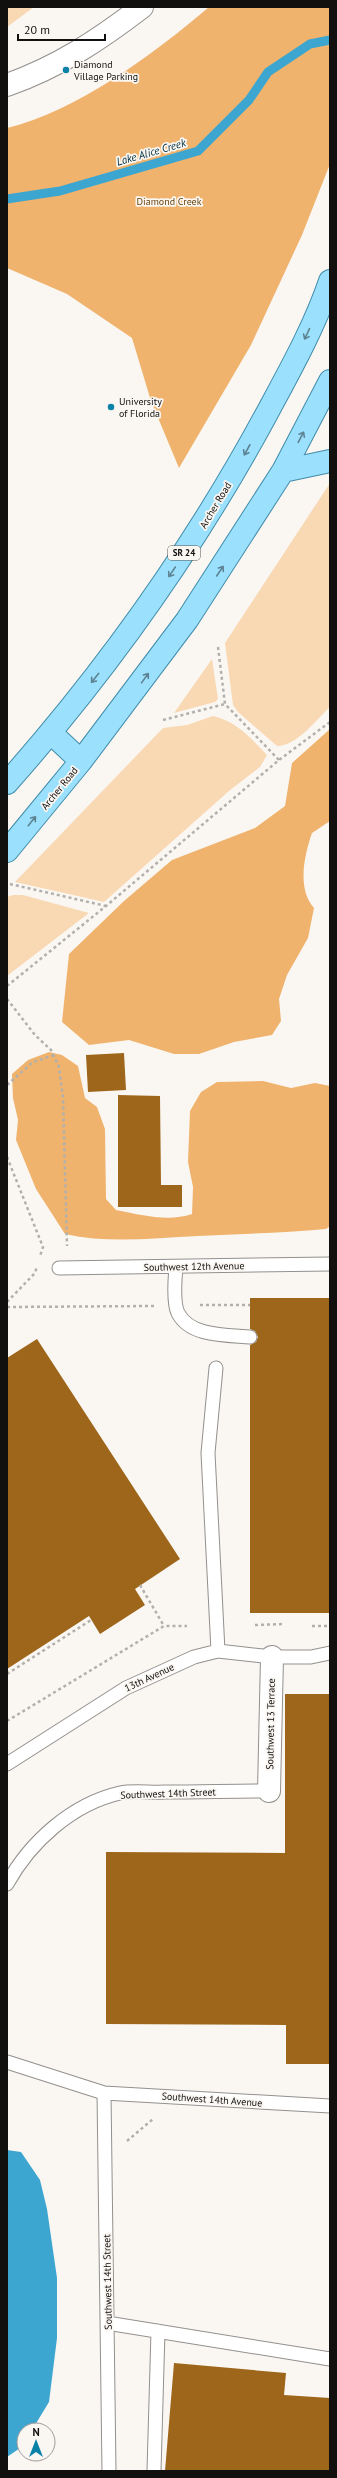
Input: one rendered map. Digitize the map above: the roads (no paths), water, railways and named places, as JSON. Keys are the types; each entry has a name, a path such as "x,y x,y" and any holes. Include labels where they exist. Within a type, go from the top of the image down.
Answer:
{"main road":[{"name":"Archer Road","path":"7,783 52,733 114,653 198,534 257,432 288,373 328,290"},
{"name":"Archer Road","path":"7,851 81,761 187,620 283,471 330,381"},
{"path":"283,471 330,461"},
{"path":"52,733 81,761"}],"street":[{"path":"7,85 36,75 70,57 95,42 142,7"},
{"name":"Southwest 13 Terrace","path":"269,1791 272,1657"}],"lane":[{"name":"Southwest 12th Avenue","path":"63,1268 330,1264"},
{"path":"176,1266 175,1283 177,1312 189,1326 211,1334 250,1337"},
{"path":"216,1368 208,1453 218,1651"},
{"name":"13th Avenue","path":"7,1764 126,1688 169,1667 218,1651 272,1657 311,1656 330,1653"},
{"name":"13th Avenue","path":"311,1656 330,1660"},
{"name":"Southwest 14th Street","path":"7,1884 16,1868 38,1841 63,1819 93,1802 121,1793 269,1791"},
{"name":"Southwest 14th Avenue","path":"7,2062 104,2093 326,2107"},
{"name":"Southwest 14th Street","path":"104,2093 109,2471"},
{"path":"107,2323 330,2359"},
{"path":"154,2471 158,2331"}],"water":[{"path":"7,2150 21,2152 40,2180 47,2209 57,2278 57,2338 49,2402 37,2422 16,2422 16,2451 7,2457"}],"waterway":[{"name":"Lake Alice Creek","path":"7,199 60,191 198,151 249,100 268,72 310,44 330,40"}],"place":[{"name":"Diamond Village Parking","path":"66,70"},
{"name":"University of Florida","path":"111,407"}],"park label":[{"name":"Diamond Creek","path":"169,201"}]}
